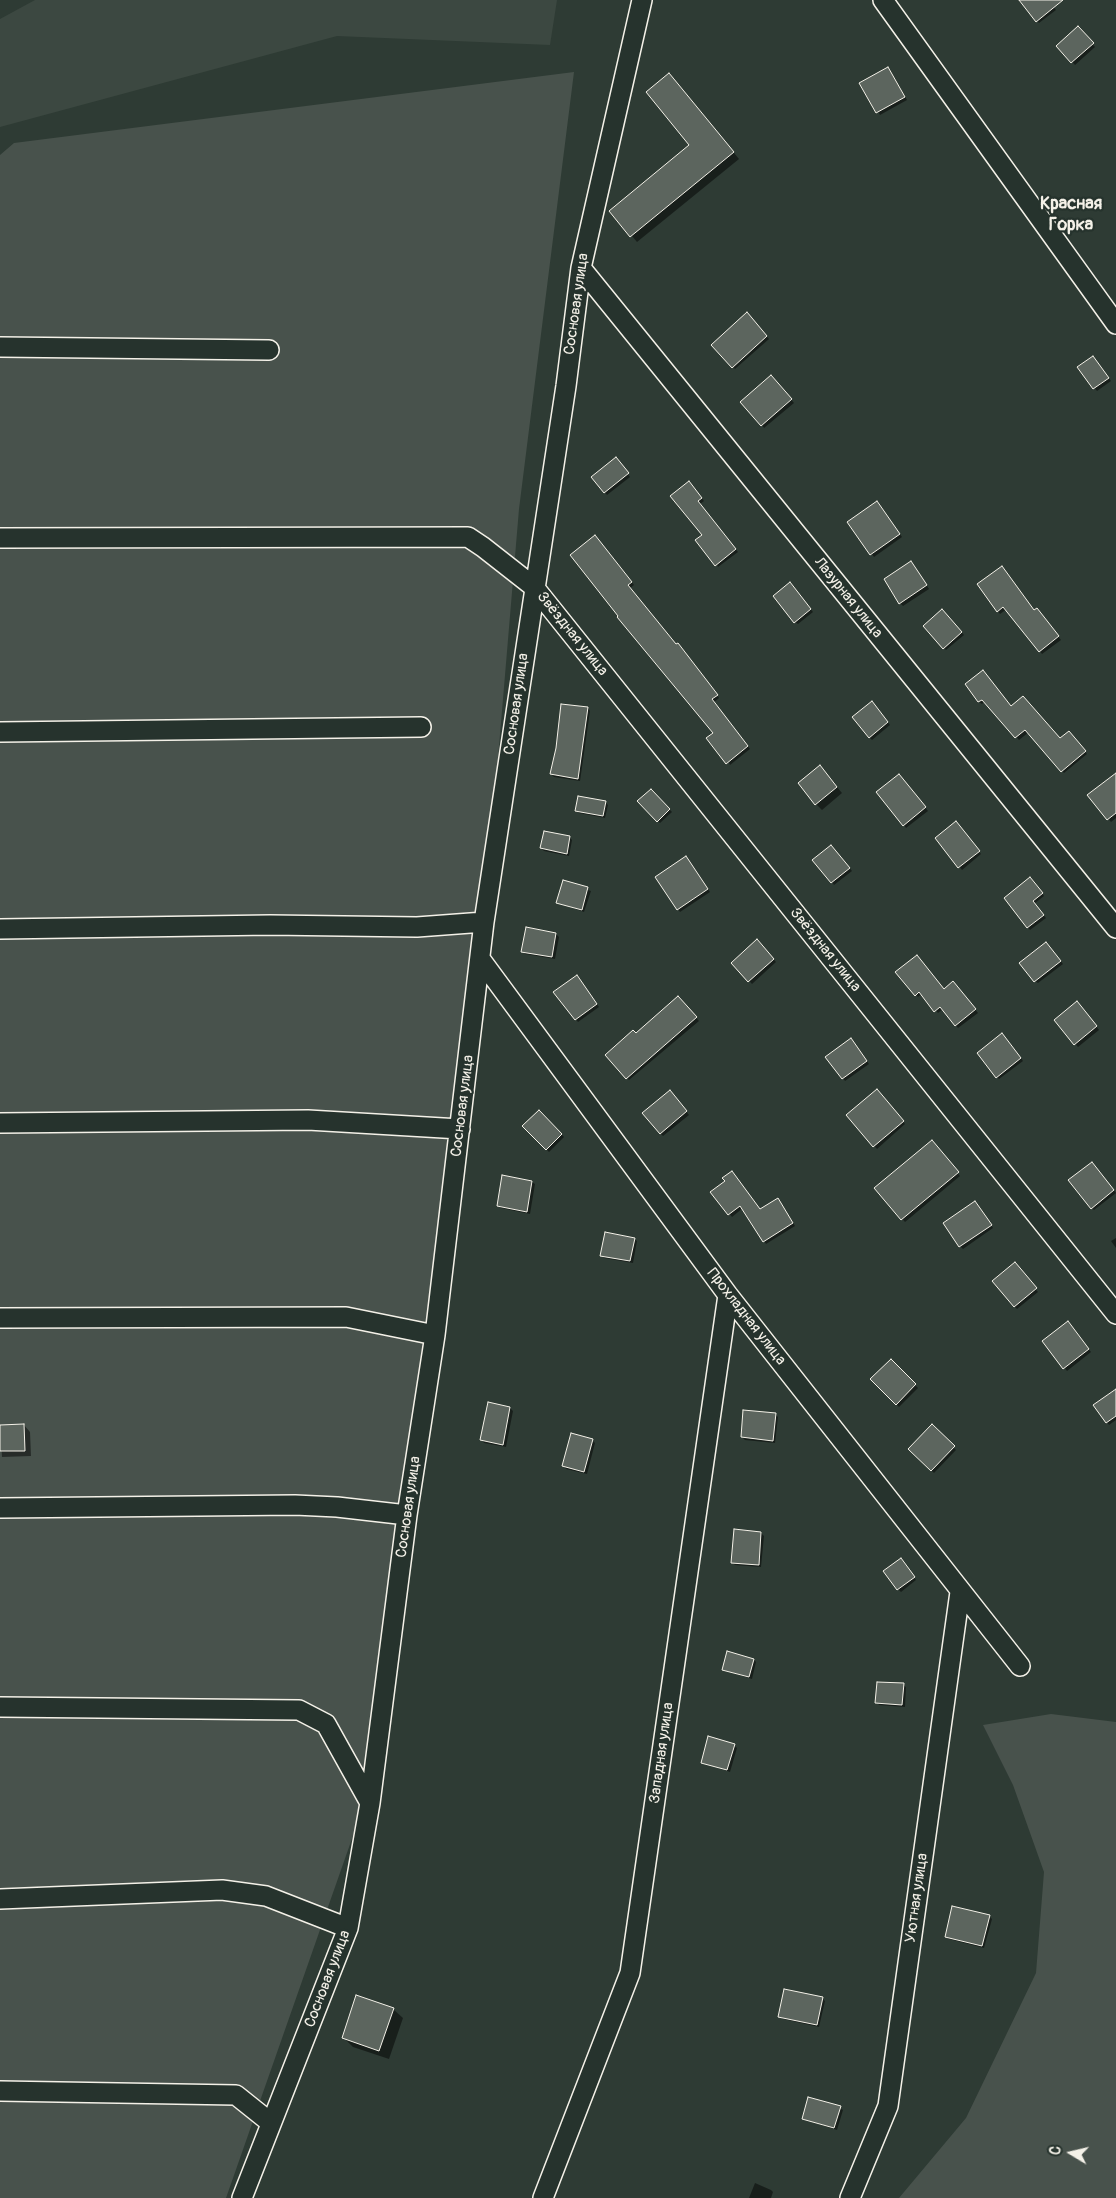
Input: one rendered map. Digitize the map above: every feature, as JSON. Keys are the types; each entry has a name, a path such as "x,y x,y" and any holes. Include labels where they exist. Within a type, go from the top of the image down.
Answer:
{"street":[{"name":"Сосновая улица","path":"242,2198 348,1928 370,1803 407,1515 435,1335 484,922 566,386 581,268 642,0"},
{"path":"883,0 1116,324"},
{"name":"Лазурная улица","path":"581,268 1116,928"},
{"path":"0,347 269,350"},
{"name":"Звёздная улица","path":"0,538 468,537 534,587 1116,1314"},
{"path":"0,732 421,727"},
{"path":"0,929 270,925 417,927 484,922"},
{"name":"Прохладная улица","path":"481,960 728,1295 1020,1666"},
{"path":"0,1123 308,1120 460,1130"},
{"name":"Западная улица","path":"543,2198 630,1973 728,1295"},
{"path":"0,1318 346,1317 435,1335"},
{"path":"0,1508 295,1505 337,1507 407,1515"},
{"name":"Уютная улица","path":"850,2198 888,2106 960,1592"},
{"path":"0,1707 299,1710 326,1724 370,1803"},
{"path":"0,1899 222,1890 266,1896 348,1928"},
{"path":"0,2090 236,2095 271,2123"}],"shaded area":[{"path":"35,0 557,0 550,45 337,36 0,127 0,19"},
{"path":"574,72 519,509 481,960 355,1830 226,2198 0,2198 0,155 14,143"},
{"path":"1051,1714 1116,1722 1116,2198 899,2198 966,2118 1036,1973 1044,1872 1013,1785 983,1725"}],"building":[{"path":"1019,0 1063,0 1036,22"},
{"path":"1078,26 1094,43 1071,63 1056,46"},
{"path":"888,67 905,97 876,113 859,83"},
{"path":"669,73 734,152 630,237 609,211 689,145 646,92"},
{"path":"747,312 767,336 732,368 711,345"},
{"path":"1093,356 1109,378 1093,389 1077,367"},
{"path":"771,375 792,399 761,426 740,402"},
{"path":"616,457 629,473 604,493 591,477"},
{"path":"689,481 702,498 698,501 736,549 715,566 695,540 702,535 670,496"},
{"path":"877,501 900,534 870,555 847,522"},
{"path":"595,535 632,582 628,585 676,644 678,643 718,695 712,699 748,746 726,764 706,738 713,733 617,617 570,555"},
{"path":"911,561 927,585 899,604 884,579"},
{"path":"1002,566 1034,610 1037,608 1059,636 1039,652 1003,607 997,612 977,584"},
{"path":"790,582 811,609 794,623 773,596"},
{"path":"942,609 962,632 943,649 923,626"},
{"path":"983,670 1011,706 1023,696 1060,738 1069,731 1086,751 1061,772 1025,730 1015,738 982,700 978,702 965,684"},
{"path":"872,701 888,722 869,738 852,717"},
{"path":"561,704 588,707 578,779 550,774 556,748"},
{"path":"820,765 837,787 815,805 798,783"},
{"path":"1116,773 1116,813 1107,820 1087,795"},
{"path":"899,774 926,807 903,826 876,792"},
{"path":"651,789 670,809 657,822 637,801"},
{"path":"578,796 606,801 603,816 575,811"},
{"path":"956,821 980,851 958,868 935,838"},
{"path":"544,831 570,836 567,854 540,848"},
{"path":"831,845 850,868 831,883 812,860"},
{"path":"686,856 708,889 677,910 655,877"},
{"path":"1030,877 1043,893 1033,901 1044,915 1027,928 1004,898"},
{"path":"563,880 588,887 582,910 556,903"},
{"path":"526,927 556,933 552,957 521,952"},
{"path":"757,939 774,959 748,982 731,963"},
{"path":"1046,942 1061,961 1034,982 1019,963"},
{"path":"917,955 944,989 953,981 976,1009 955,1026 940,1007 934,1012 919,992 915,996 895,972"},
{"path":"577,975 597,1004 575,1020 553,992"},
{"path":"678,996 697,1017 626,1079 605,1055 633,1030 636,1033"},
{"path":"1077,1001 1097,1026 1074,1045 1054,1020"},
{"path":"1002,1033 1021,1058 996,1078 977,1053"},
{"path":"851,1038 867,1061 842,1079 825,1057"},
{"path":"877,1089 904,1121 873,1147 846,1115"},
{"path":"670,1090 687,1111 660,1134 642,1113"},
{"path":"539,1110 562,1134 546,1150 522,1126"},
{"path":"932,1140 959,1172 901,1220 874,1188"},
{"path":"1092,1162 1114,1190 1091,1209 1068,1180"},
{"path":"732,1171 760,1209 778,1198 793,1223 763,1242 740,1206 728,1215 710,1192 725,1181 722,1178"},
{"path":"502,1175 532,1181 527,1212 497,1206"},
{"path":"975,1201 992,1225 959,1247 943,1223"},
{"path":"605,1232 635,1238 630,1261 600,1256"},
{"path":"1015,1262 1037,1288 1014,1307 992,1281"},
{"path":"1068,1321 1089,1349 1063,1369 1042,1341"},
{"path":"891,1359 916,1384 896,1405 870,1379"},
{"path":"1116,1389 1116,1416 1106,1423 1093,1405"},
{"path":"488,1402 510,1407 503,1445 480,1440"},
{"path":"743,1410 776,1413 773,1441 741,1437"},
{"path":"24,1424 25,1451 0,1451 0,1425"},
{"path":"932,1424 955,1446 931,1471 908,1449"},
{"path":"571,1433 593,1439 584,1472 562,1466"},
{"path":"734,1529 761,1532 759,1565 731,1563"},
{"path":"901,1558 915,1577 897,1590 883,1571"},
{"path":"727,1651 754,1659 749,1677 722,1670"},
{"path":"877,1682 904,1683 902,1705 875,1703"},
{"path":"708,1736 735,1744 727,1770 701,1763"},
{"path":"952,1906 990,1915 982,1946 945,1937"},
{"path":"784,1989 823,1997 817,2025 778,2017"},
{"path":"356,1995 394,2008 379,2051 342,2038"},
{"path":"808,2097 841,2106 834,2128 802,2119"}],"district":[{"name":"Красная Горка","path":"1071,214"}]}
